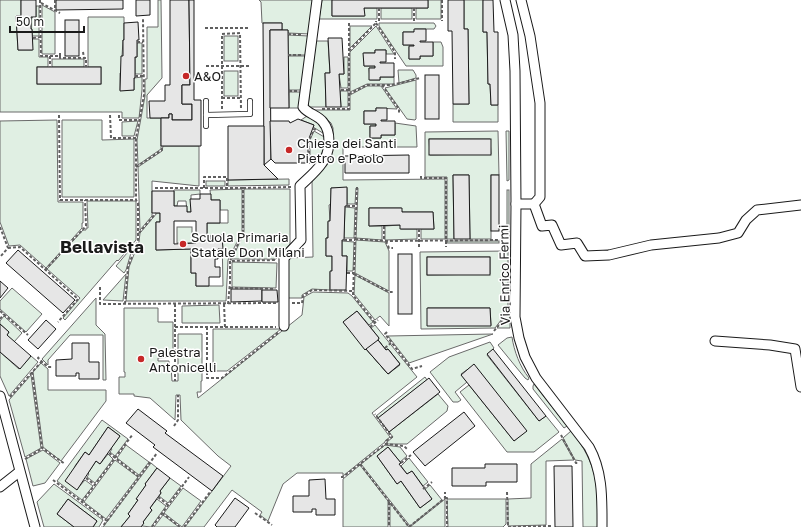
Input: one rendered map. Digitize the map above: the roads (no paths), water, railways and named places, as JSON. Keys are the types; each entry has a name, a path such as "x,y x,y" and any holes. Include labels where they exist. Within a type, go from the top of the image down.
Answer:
{"street":[{"path":"284,326 284,258 301,240 300,187 322,163 328,150 328,130 323,122 304,107 318,0"},
{"name":"Via Enrico Fermi","path":"505,0 512,35 515,71 515,312 517,331 525,357 536,378 595,457 602,488 602,527"},
{"path":"516,204 534,204 540,197 540,103 530,36 521,0"},
{"path":"534,204 542,226 552,225 561,245 577,243 585,256 609,256 651,245 719,238 738,233 746,220 757,210 801,205"},
{"path":"715,341 770,345 795,349 801,387"},
{"path":"0,396 35,527"},
{"path":"0,487 18,467"}],"lane":[{"path":"206,115 250,114 250,100"},
{"path":"206,101 206,126"}],"place":[{"name":"A&O","path":"186,76"},
{"name":"Chiesa dei Santi Pietro e Paolo","path":"289,150"},
{"name":"Scuola Primaria Statale Don Milani","path":"183,244"},
{"name":"Palestra Antonicelli","path":"141,359"}],"district":[{"name":"Bellavista","path":"102,246"}]}
